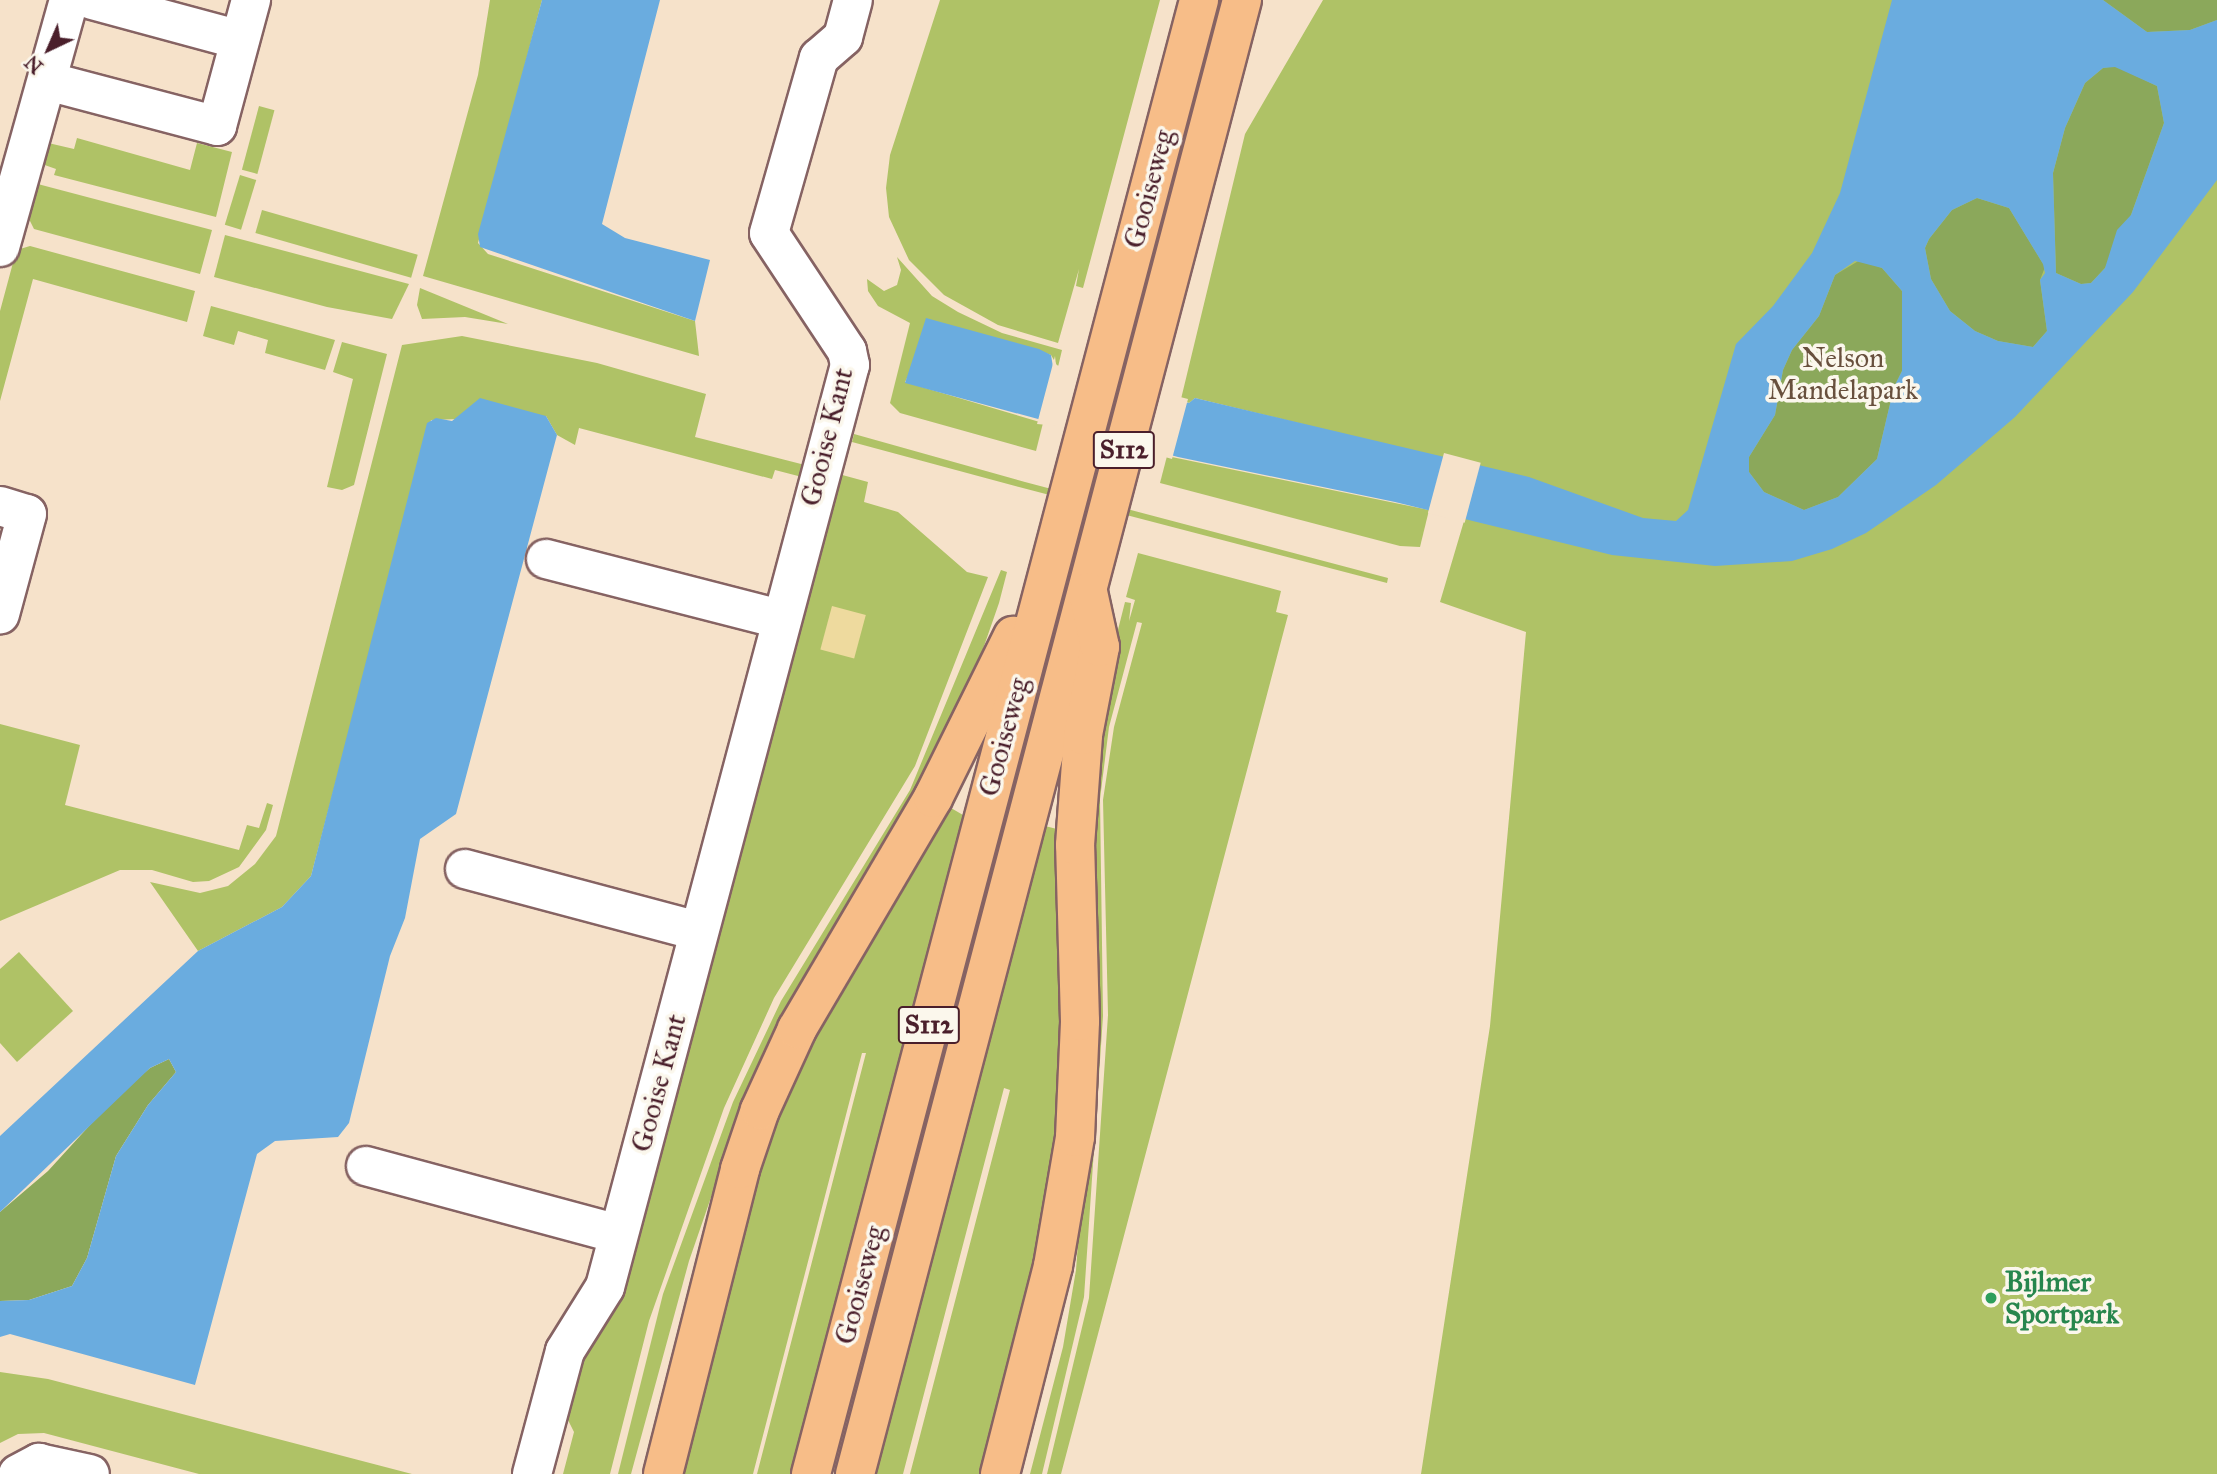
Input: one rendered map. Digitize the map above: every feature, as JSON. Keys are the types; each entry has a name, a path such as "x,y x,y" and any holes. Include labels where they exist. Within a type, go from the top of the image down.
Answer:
{"highway":[{"name":"Gooiseweg","path":"811,1474 1199,0"},
{"name":"Gooiseweg","path":"855,1474 1242,0"},
{"path":"663,1474 740,1170 779,1065 811,1002 933,798 1047,570"},
{"path":"1000,1474 1050,1278 1075,1137 1080,1021 1077,804 1084,727 1100,647 1087,587"}],"street":[{"path":"1,236 69,0"},
{"path":"92,0 240,40"},
{"path":"47,81 217,127 251,0"},
{"name":"Gooise Kant","path":"532,1474 565,1351 605,1287 780,620 850,365 847,351 769,233 819,58 843,37 853,0"},
{"path":"0,506 27,514 0,614"},
{"path":"546,559 780,620"},
{"path":"465,869 698,931"},
{"path":"366,1166 618,1234"},
{"path":"18,1474 39,1463 90,1474"}],"green space":[{"path":"490,0 542,0 478,243 488,254 695,321 699,356 423,276 478,75"},
{"path":"940,0 1160,0 1083,288 1076,286 1079,269 1058,343 998,325 944,295 909,260 889,217 886,188 890,155"},
{"name":"Nelson Mandelapark","path":"1323,0 2217,0 2217,1474 1421,1474 1490,1026 1526,632 1440,602 1480,467 1195,398 1189,403 1181,399 1245,134"},
{"path":"2103,0 2217,0 2217,20 2190,30 2147,32"},
{"path":"2115,66 2157,86 2164,123 2131,215 2105,268 2091,283 2081,284 2056,273 2053,173 2065,128 2085,83 2103,68"},
{"path":"259,106 274,110 257,174 242,170"},
{"path":"77,138 190,170 197,143 232,152 216,217 54,175 56,169 39,163 44,142 74,149"},
{"path":"240,175 256,180 241,230 225,225"},
{"path":"34,183 212,230 200,274 34,229 27,215"},
{"path":"1977,198 2009,208 2045,267 2040,280 2047,331 2033,347 1998,341 1975,331 1950,311 1931,279 1925,248 1929,239 1952,210"},
{"path":"262,210 418,255 411,278 255,233"},
{"path":"225,235 409,284 392,319 327,307 214,277"},
{"path":"30,246 195,291 187,322 33,279 0,401 0,311 14,259 20,249"},
{"path":"897,257 932,296 958,312 1002,333 1062,350 1058,367 1051,355 1021,345 908,376 905,382 1043,423 1036,451 900,413 890,403 910,323 878,306 868,291 867,279 884,291 897,285 901,270"},
{"path":"1860,260 1882,268 1902,291 1902,371 1894,387 1877,459 1838,497 1804,510 1764,492 1749,472 1749,457 1775,415 1783,370 1792,350 1819,316 1835,275"},
{"path":"420,288 508,324 465,317 422,319 417,305"},
{"path":"211,306 335,340 325,370 265,353 268,340 238,331 234,345 203,336"},
{"path":"462,336 597,363 706,394 695,437 805,465 802,477 775,470 772,479 579,428 575,445 557,435 546,416 431,420 311,876 282,907 198,951 150,882 200,893 228,886 255,864 276,836 402,345"},
{"path":"342,342 387,354 354,485 342,490 327,487 353,379 333,372"},
{"path":"854,434 1388,578 1387,583 852,442"},
{"path":"1167,456 1429,510 1420,547 1400,546 1160,483"},
{"path":"835,473 868,482 864,502 898,512 967,572 988,577 915,766 774,998 724,1108 649,1321 610,1474 563,1474 574,1432 567,1418 580,1361 619,1301"},
{"path":"1138,553 1281,591 1276,612 1288,615 1061,1474 1047,1474 1089,1298 1108,1015 1103,800 1114,727 1142,623 1137,622 1109,727 1100,799 1103,1016 1084,1297 1042,1474 1030,1474 1063,1347 1076,1270 1087,1123 1087,838 1099,705 1125,602 1131,603 1129,621 1135,600 1126,597"},
{"path":"1001,570 1007,572 999,603 968,692 726,1154 689,1261 631,1474 618,1474 663,1294 733,1102 781,1001 910,790"},
{"path":"0,724 80,745 65,805 239,850 247,825 259,828 267,803 273,805 266,830 239,867 209,881 193,882 152,870 120,870 0,921"},
{"path":"951,808 963,815 790,1474 757,1474 866,1053 862,1053 753,1474 675,1474 737,1237 792,1073 914,855"},
{"path":"1045,826 1057,829 1064,1124 1040,1270 988,1474 910,1474 1010,1090 1004,1088 903,1474 876,1474"},
{"path":"19,952 73,1011 17,1062 0,1043 0,969"},
{"path":"169,1059 176,1072 148,1105 116,1156 87,1258 72,1286 29,1300 0,1301 0,1212 48,1171 111,1102 150,1068"},
{"path":"0,1372 48,1379 412,1474 199,1474 44,1433 18,1434 0,1443"}],"sand":[{"path":"832,606 866,615 854,659 820,649"}],"water":[{"path":"542,0 660,0 602,224 625,238 710,260 695,321 480,247 478,234"},
{"path":"1892,0 2103,0 2147,32 2190,30 2217,20 2217,180 2133,292 2015,417 1936,485 1866,533 1832,549 1792,561 1715,566 1612,555 1395,502 1178,457 905,383 926,318 1039,349 1051,355 1053,367 1189,403 1195,398 1529,477 1643,518 1676,521 1688,510 1736,344 1773,306 1812,253 1840,193","holes":["2115,67 2157,86 2164,123 2131,215 2117,230 2105,268 2091,283 2081,284 2056,273 2053,173 2065,128 2085,83 2103,68","1977,198 2009,208 2043,264 2045,273 2040,280 2047,331 2033,347 1998,341 1975,331 1950,311 1931,279 1925,248 1952,210","1855,261 1882,268 1902,291 1902,371 1894,387 1877,459 1838,497 1804,510 1764,492 1749,472 1749,457 1775,415 1783,370 1792,350 1819,316 1835,275"]},
{"path":"480,398 546,416 557,435 456,814 420,839 405,918 390,956 349,1123 338,1137 275,1141 257,1154 195,1385 10,1334 0,1337 0,1301 29,1300 72,1286 87,1258 116,1156 148,1105 176,1072 169,1059 150,1068 0,1212 0,1136 198,951 282,907 311,876 427,423 436,418 452,421"}],"pier":[{"path":"1055,356 1056,365 1188,399 1172,459 1058,426 1037,424"},
{"path":"1444,453 1481,463 1465,523 1428,513"}],"place":[{"name":"Bijlmer Sportpark","path":"1991,1298"}]}
